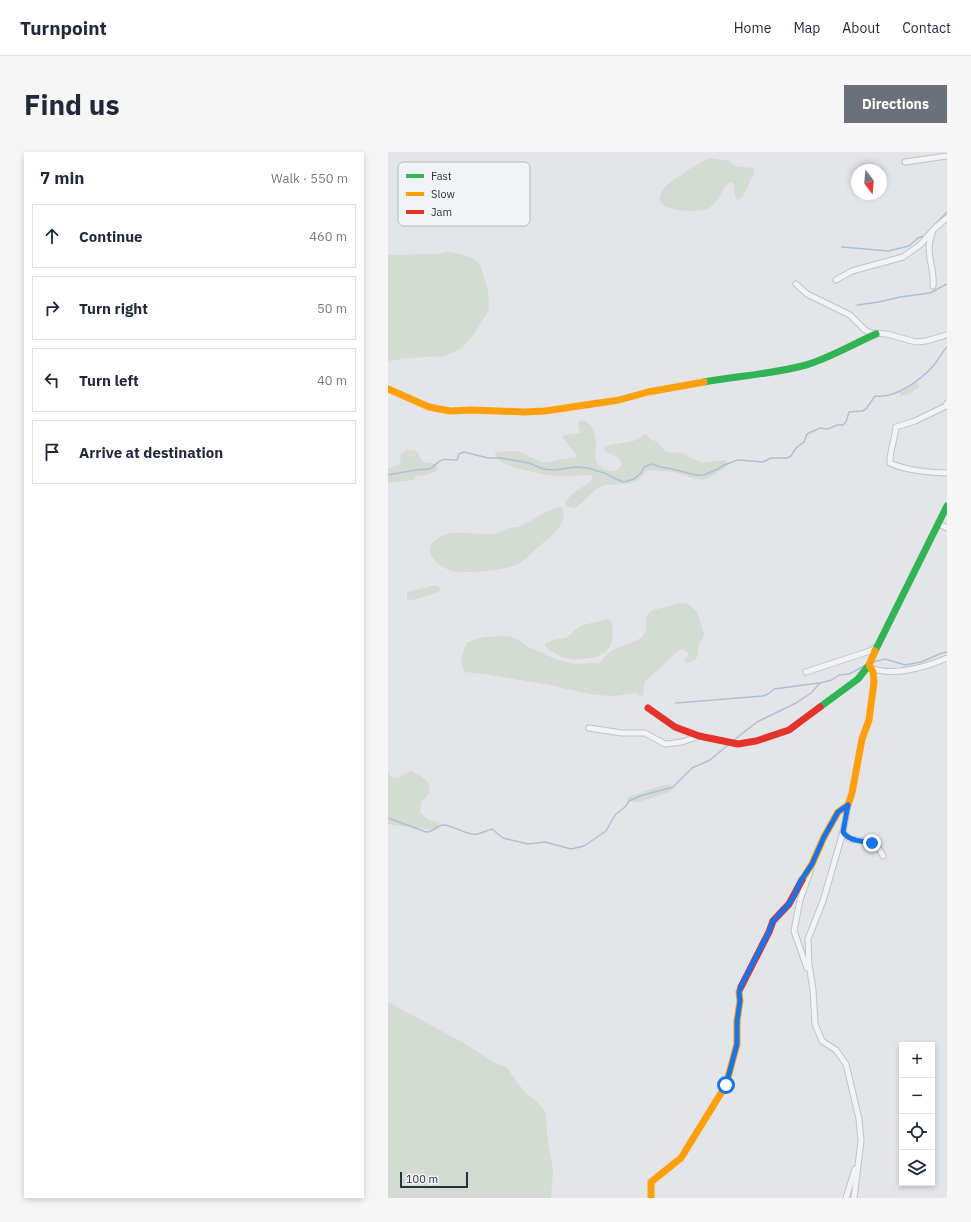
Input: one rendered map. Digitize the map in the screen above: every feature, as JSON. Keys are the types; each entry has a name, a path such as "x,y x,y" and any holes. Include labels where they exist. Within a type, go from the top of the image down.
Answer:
{"street":[{"path":"905,162 947,156"},
{"path":"836,280 852,271 903,258 920,245 935,228 947,218"},
{"path":"933,286 934,277 928,242 935,228"},
{"path":"796,284 807,294 850,315 865,330 871,333 897,336 916,342 926,341 947,335"},
{"path":"388,389 429,406 450,411 545,411 619,400 648,392 806,365 876,334"},
{"path":"947,403 946,406 939,410 896,427 893,446 889,457 890,463 898,467 934,473 947,473"},
{"path":"648,708 675,727 699,736 738,744 756,741 789,730 858,679 870,666 876,647 947,506"},
{"path":"939,522 947,528"},
{"path":"806,672 870,651 876,647"},
{"path":"870,666 877,670 905,670 921,668 947,658"},
{"path":"854,1198 861,1141 859,1119 846,1064 836,1050 822,1041 815,1024 808,939 823,901 843,832 862,739 869,720 874,682 873,672 870,666"},
{"path":"589,728 645,733 665,744 682,742 699,736"},
{"path":"811,980 794,930 800,900 812,864 824,837 838,812 848,805"},
{"path":"843,832 849,839 865,840 872,843 877,846 883,856"},
{"path":"651,1198 651,1182 681,1158 726,1085 737,1044 737,1021 740,1001 739,992 742,984 769,932 773,921 789,904 800,882 812,864"},
{"path":"846,1198 858,1161"}],"shaded area":[{"path":"710,158 729,161 733,165 739,167 754,168 754,173 743,196 739,200 736,198 733,183 730,182 724,188 713,205 704,210 690,211 674,209 663,204 660,197 664,188 668,184"},
{"path":"448,252 461,254 472,258 480,265 488,290 489,310 474,334 462,348 445,356 408,358 388,361 388,255 438,254"},
{"path":"918,383 919,387 907,395 901,396 900,394 903,391"},
{"path":"583,420 589,424 594,433 596,440 595,456 597,463 606,470 614,471 620,467 622,463 619,458 605,451 604,448 615,444 636,440 645,434 647,434 650,439 658,442 667,452 682,453 702,463 725,460 728,465 702,480 673,472 648,470 638,480 629,484 604,485 596,489 577,507 574,508 566,506 565,503 567,499 589,483 592,480 592,476 561,476 536,473 510,466 499,460 496,456 495,452 518,451 543,463 576,457 577,455 562,437 580,433 578,422"},
{"path":"407,450 417,452 424,463 432,463 436,465 438,470 427,475 415,476 414,480 388,483 388,469 400,464 401,454"},
{"path":"562,507 562,523 556,531 516,565 485,571 459,572 441,566 432,557 430,552 430,546 434,541 447,534 498,533 508,528 521,526 546,512"},
{"path":"437,585 440,591 415,599 409,600 407,598 407,592"},
{"path":"679,603 688,604 697,612 704,633 703,638 698,645 697,657 695,660 686,663 684,661 689,654 685,650 681,649 644,683 643,695 640,696 635,693 615,696 595,695 544,684 465,672 461,663 464,648 468,642 484,637 508,636 517,639 530,648 558,660 574,664 599,663 608,653 640,638 644,634 646,618 653,610"},
{"path":"607,619 611,621 613,637 608,649 598,656 580,659 566,658 554,653 545,646 545,643 566,638 580,626"},
{"path":"411,771 422,777 429,784 429,792 421,802 420,812 427,819 439,823 439,828 434,830 388,824 388,772 391,777 397,778"},
{"path":"670,784 673,789 670,792 638,802 628,801 627,799 629,796"},
{"path":"388,1002 460,1041 497,1064 507,1068 524,1091 545,1111 548,1142 553,1169 551,1198 388,1198"}],"waterway":[{"path":"842,247 888,251 909,246 918,238 924,236 947,212"},
{"path":"857,305 930,293 947,284"},
{"path":"388,475 430,469 442,460 457,460 459,454 464,452 488,458 501,458 529,463 543,469 554,470 576,467 588,468 607,474 624,482 634,479 641,473 644,467 652,464 696,475 704,475 738,460 763,462 771,458 787,458 791,456 796,448 804,442 807,434 820,428 828,429 837,425 843,425 846,422 849,412 862,411 866,409 875,396 891,395 915,382 929,371 947,347"},
{"path":"873,662 885,659 905,665 921,662 947,652"},
{"path":"734,740 757,722 796,703 811,693 820,683 832,680 839,675 849,674 866,665"},
{"path":"676,703 763,696 774,689 819,683"},
{"path":"388,818 426,832 443,825 473,834 479,834 492,829 503,838 528,844 545,842 571,849 584,846 606,831 615,815 625,807 629,801 640,796 673,787 692,768 710,760 728,745"}],"traffic: fast":[{"path":"704,382 768,373 806,365 833,355 876,334"},
{"path":"875,651 947,506"},
{"path":"820,707 858,679 869,665"}],"traffic: slow":[{"path":"388,389 429,407 450,411 471,410 525,412 545,411 619,400 648,392 704,382"},
{"path":"802,880 812,864 824,837 838,812 848,805 852,793 862,739 869,720 874,682 873,672 869,665 875,651"},
{"path":"651,1198 651,1182 681,1158 726,1085 737,1044 737,1021 740,1001 739,992 741,987"}],"traffic: jam":[{"path":"648,708 675,727 699,736 738,744 756,741 789,730 820,707"},
{"path":"741,987 773,921 789,904 802,880"}],"route":[{"path":"726,1085 737,1044 737,1021 740,1001 739,992 742,984 769,932 773,921 789,904 795,894 838,812 848,805 843,832 849,839 865,840 872,843"}]}
